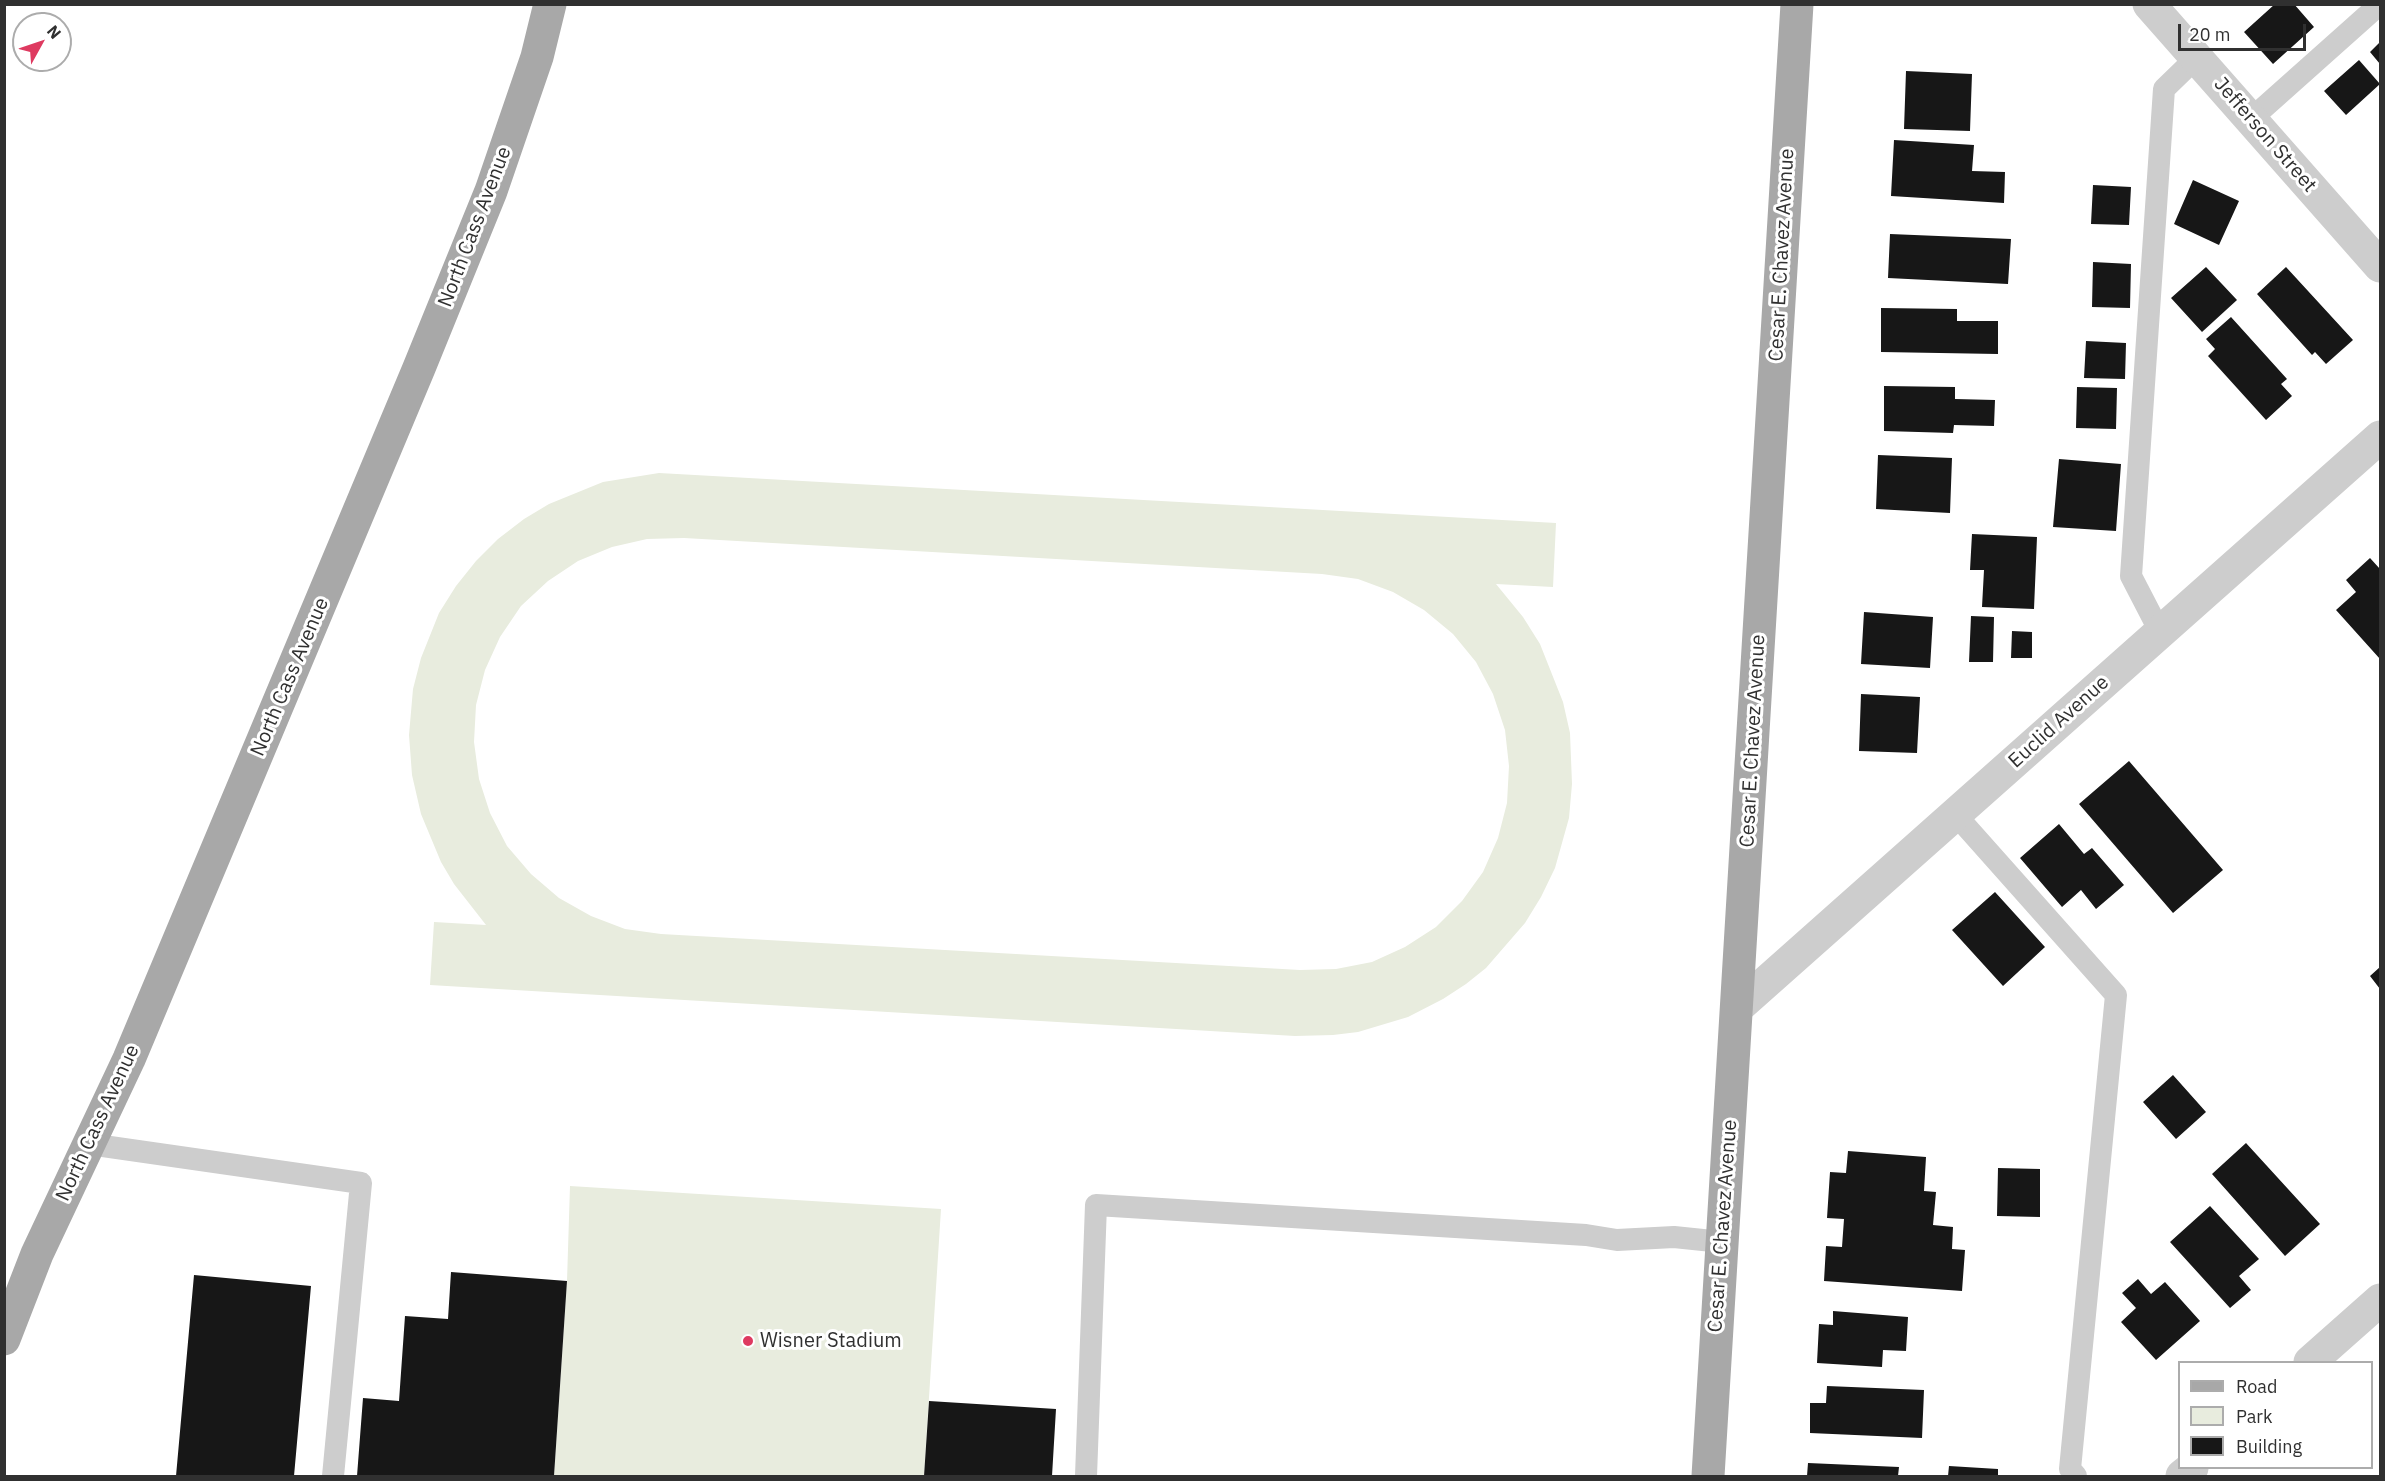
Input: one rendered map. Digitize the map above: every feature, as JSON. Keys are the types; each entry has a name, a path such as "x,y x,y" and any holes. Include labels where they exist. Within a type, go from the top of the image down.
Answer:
{"main road":[{"name":"North Cass Avenue","path":"4,1339 38,1254 134,1048 419,368 491,191 537,57 550,4"},
{"name":"Cesar E. Chavez Avenue","path":"1708,1476 1797,4"}],"street":[{"name":"Jefferson Street","path":"2149,4 2380,266"},
{"name":"Euclid Avenue","path":"1737,1008 2380,437"},
{"path":"2311,1361 2380,1300"}],"lane":[{"path":"2251,119 2380,4"},
{"path":"2160,632 2131,576 2164,89 2196,58"},
{"path":"1955,814 2116,995 2070,1470 2076,1476"},
{"path":"89,1144 361,1183 333,1476"},
{"path":"1086,1476 1096,1205 1586,1235 1617,1240 1674,1237 1722,1242"}],"green space":[{"path":"659,473 1556,523 1553,587 1496,584 1523,617 1540,644 1563,702 1570,733 1572,784 1569,818 1555,868 1525,923 1486,968 1466,984 1408,1017 1358,1032 1333,1035 1295,1036 430,985 434,922 486,925 454,884 441,862 421,814 412,775 409,735 413,689 421,658 439,613 456,586 498,539 549,504 603,482","holes":["684,538 1322,574 1358,579 1393,592 1424,610 1453,634 1476,662 1493,694 1505,730 1509,766 1507,803 1498,838 1483,872 1462,901 1436,927 1405,947 1372,962 1336,969 1300,970 661,934 625,929 591,916 559,898 531,874 507,846 490,813 479,779 474,742 476,705 485,670 500,637 521,606 548,581 578,561 612,547 647,539"]},
{"name":"Wisner Stadium","path":"570,1186 941,1209 924,1476 554,1476 567,1281"}],"building":[{"path":"2275,4 2294,4 2314,27 2273,64 2244,32"},
{"path":"2380,42 2380,64 2370,52"},
{"path":"2359,60 2380,84 2346,115 2324,91"},
{"path":"1906,71 1972,74 1970,131 1904,129"},
{"path":"1894,140 1974,145 1972,171 2005,172 2004,203 1891,196"},
{"path":"2193,180 2239,201 2219,245 2174,224"},
{"path":"2093,185 2131,187 2129,225 2091,224"},
{"path":"1890,234 2011,239 2008,284 1888,278"},
{"path":"2093,262 2131,264 2130,308 2092,307"},
{"path":"2206,267 2237,300 2202,332 2171,298"},
{"path":"2286,267 2353,340 2326,364 2315,352 2312,355 2257,294"},
{"path":"1881,308 1957,309 1957,321 1998,321 1998,354 1881,352"},
{"path":"2231,317 2287,379 2281,384 2292,396 2266,420 2208,356 2215,349 2206,339"},
{"path":"2086,341 2126,343 2125,379 2084,378"},
{"path":"1884,386 1955,387 1955,399 1995,400 1994,426 1954,425 1953,433 1884,431"},
{"path":"2077,387 2117,388 2116,429 2076,428"},
{"path":"1878,455 1952,458 1950,513 1876,509"},
{"path":"2059,459 2121,464 2116,531 2053,527"},
{"path":"1972,534 2037,537 2034,609 1982,607 1984,570 1970,570"},
{"path":"2370,558 2380,569 2380,659 2336,610 2356,592 2346,580"},
{"path":"1864,612 1933,617 1930,668 1861,664"},
{"path":"1971,616 1994,617 1993,662 1969,662"},
{"path":"2012,631 2032,632 2032,658 2011,658"},
{"path":"1861,694 1920,697 1917,753 1859,751"},
{"path":"2129,761 2223,870 2173,913 2079,804"},
{"path":"2059,824 2084,854 2092,848 2124,885 2096,909 2081,890 2062,907 2020,858"},
{"path":"1995,892 2045,947 2003,986 1952,930"},
{"path":"2380,967 2380,989 2370,976"},
{"path":"2173,1075 2206,1112 2176,1139 2143,1102"},
{"path":"2246,1143 2320,1224 2285,1256 2212,1174"},
{"path":"1848,1151 1926,1157 1924,1191 1936,1192 1933,1225 1953,1227 1952,1249 1965,1250 1962,1291 1824,1281 1826,1246 1842,1247 1844,1219 1827,1218 1830,1172 1846,1173"},
{"path":"1998,1168 2040,1169 2040,1217 1997,1216"},
{"path":"2210,1206 2259,1259 2239,1276 2251,1290 2230,1308 2170,1242"},
{"path":"451,1272 567,1281 554,1476 357,1476 363,1398 399,1401 405,1316 448,1319"},
{"path":"194,1275 311,1286 294,1476 176,1476"},
{"path":"2138,1279 2151,1294 2165,1282 2200,1321 2156,1360 2121,1322 2136,1308 2122,1293"},
{"path":"1833,1311 1908,1317 1906,1351 1883,1350 1882,1367 1817,1363 1819,1324 1833,1325"},
{"path":"1827,1386 1924,1390 1922,1438 1810,1433 1810,1403 1826,1403"},
{"path":"929,1401 1056,1409 1052,1476 924,1476"},
{"path":"1808,1463 1899,1467 1898,1476 1807,1476"},
{"path":"1949,1466 1998,1469 1998,1476 1948,1476"}],"place":[{"name":"Wisner Stadium","path":"748,1341"}]}
